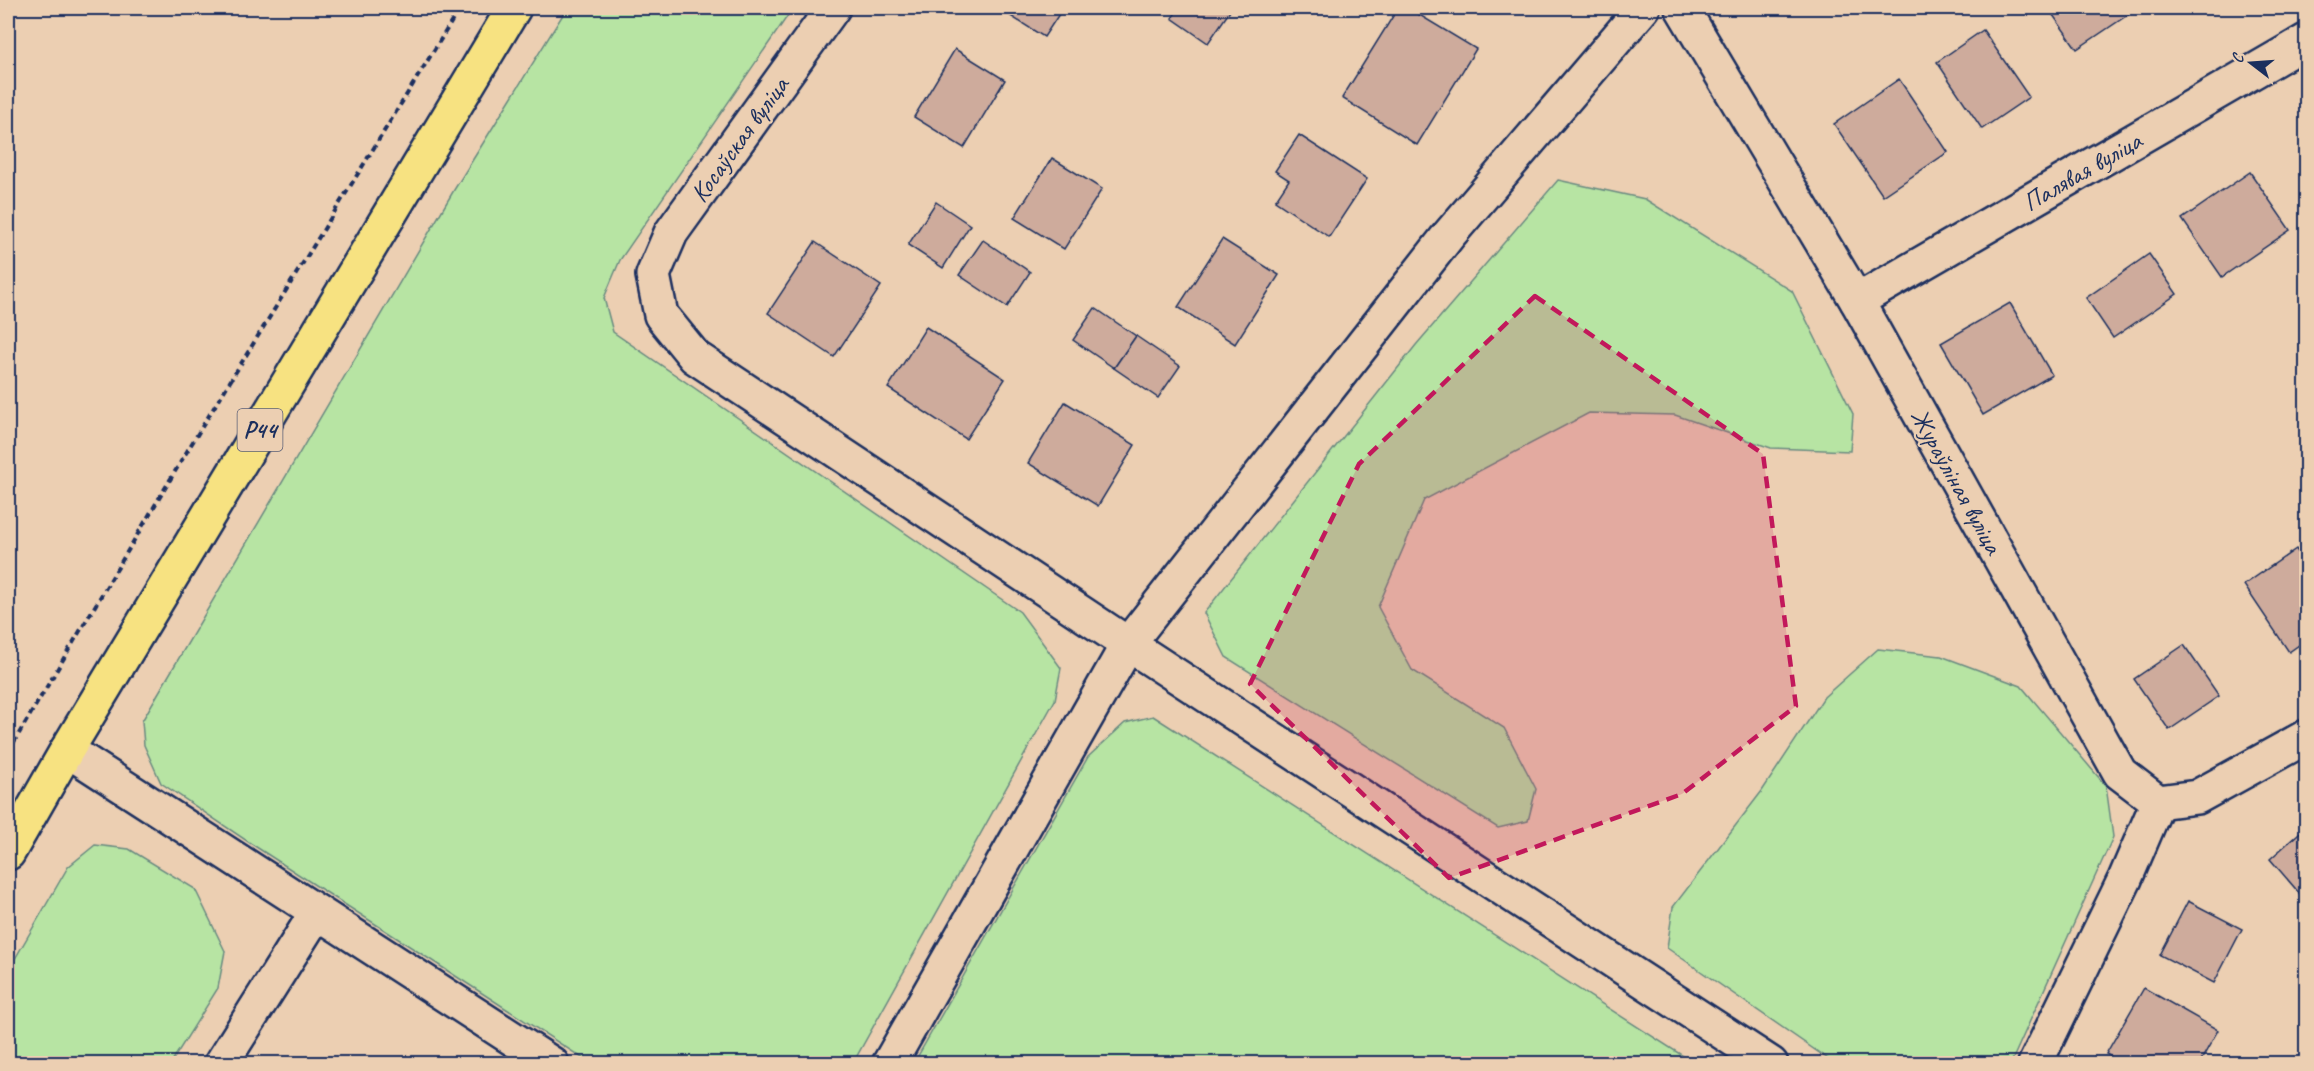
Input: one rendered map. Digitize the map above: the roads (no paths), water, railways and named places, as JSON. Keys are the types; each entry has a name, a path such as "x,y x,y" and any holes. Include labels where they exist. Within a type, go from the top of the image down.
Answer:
{"main road":[{"name":"Р44","path":"8,853 67,750 514,8"}],"street":[{"name":"Косаўская вуліца","path":"833,8 671,233 653,275 662,315 695,357 1128,644"},
{"path":"889,1064 1128,644 1448,236 1643,8"},
{"name":"Жураўліная вуліца","path":"1682,8 1857,301 2120,774 2158,802"},
{"name":"Палявая вуліца","path":"1857,301 2307,41"},
{"path":"1128,644 1771,1064"},
{"path":"2035,1064 2125,879 2158,802 2197,797 2307,737"},
{"path":"67,750 552,1064"},
{"path":"222,1064 317,912"}]}
